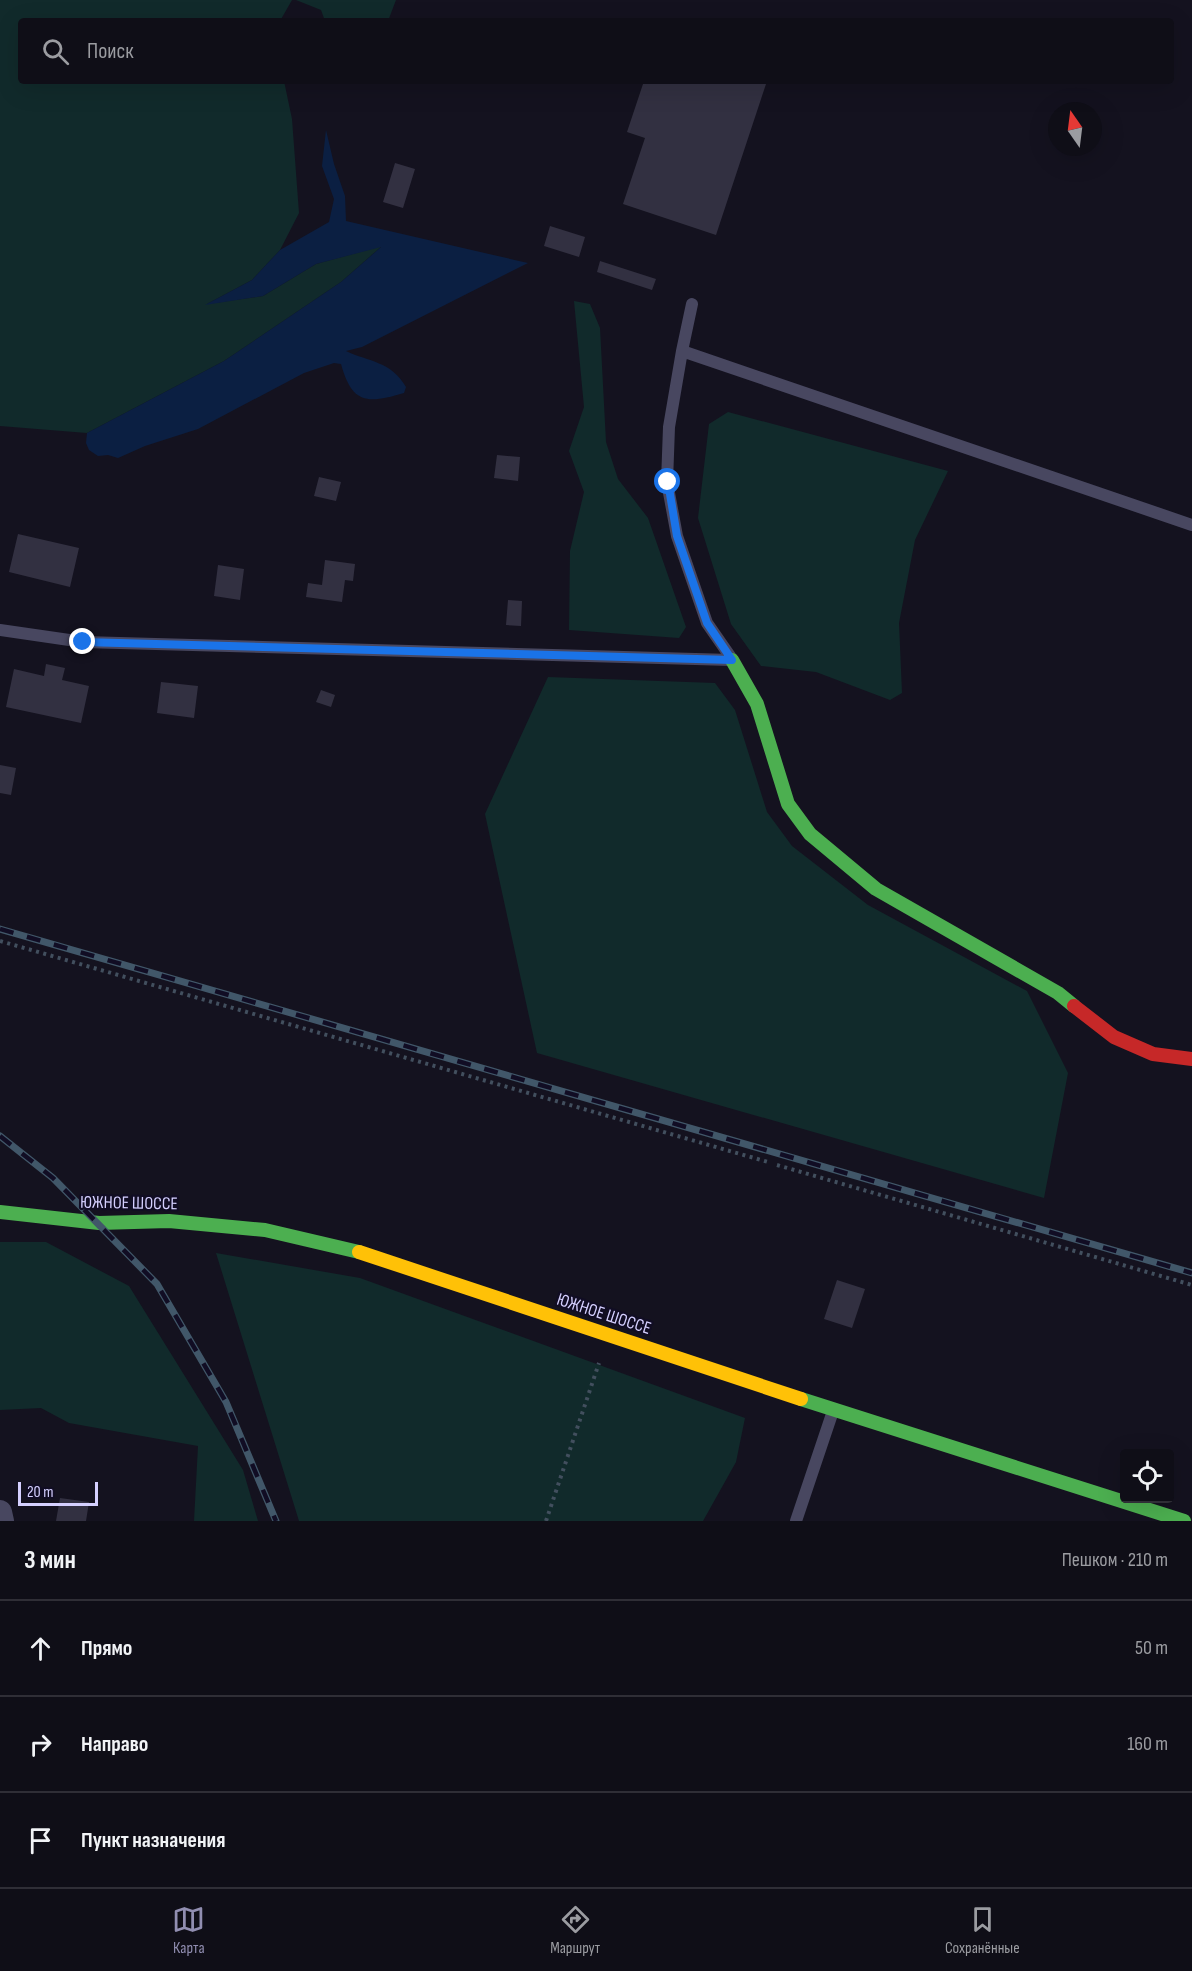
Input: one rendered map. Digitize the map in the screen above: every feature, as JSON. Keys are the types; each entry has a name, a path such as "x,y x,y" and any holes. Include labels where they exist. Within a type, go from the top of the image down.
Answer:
{"street":[{"path":"732,660 757,704 788,804 810,834 876,889 1058,993 1114,1037 1153,1054 1192,1059"},
{"name":"ЮЖНОЕ ШОССЕ","path":"0,1212 99,1223 170,1221 265,1230 348,1249 833,1409 1184,1521"},
{"path":"0,1512 2,1521"}],"lane":[{"path":"692,304 669,427 668,482 677,536 707,623 732,660"},
{"path":"682,351 1192,525"},
{"path":"0,630 83,642 732,660"},
{"path":"796,1521 833,1409"}],"path":[{"path":"0,942 768,1162"},
{"path":"777,1165 1192,1285"},
{"path":"546,1521 609,1334"}],"green space":[{"path":"0,0 292,0 282,18 18,18 18,84 285,84 292,119 299,213 280,250 252,280 207,304 263,296 316,264 382,246 341,282 224,361 87,433 0,426"},
{"path":"296,0 396,0 389,18 324,18 321,10"},
{"path":"574,301 590,304 600,328 606,442 618,479 648,518 686,627 679,638 569,630 570,551 584,492 569,451 584,407"},
{"path":"728,412 948,471 915,540 899,623 902,693 890,700 816,672 761,666 731,624 698,518 709,424"},
{"path":"548,677 715,683 735,710 767,812 792,846 868,905 1027,991 1068,1073 1044,1198 537,1053 485,814"},
{"path":"0,1242 46,1242 129,1286 243,1470 258,1521 194,1521 198,1446 69,1423 41,1408 0,1410"},
{"path":"216,1253 360,1278 745,1418 736,1462 703,1521 299,1521"}],"water":[{"path":"326,130 345,196 346,221 528,263 362,347 346,351 379,363 394,372 406,387 404,393 380,399 363,398 350,387 341,364 334,363 304,373 198,429 145,446 118,458 108,455 98,456 89,450 86,443 87,433 224,361 341,282 381,247 316,264 263,296 205,305 252,280 280,250 329,222 334,199 322,166"}],"building":[{"path":"643,84 766,84 716,235 623,204 645,138 627,132"},
{"path":"395,163 415,169 403,208 383,202"},
{"path":"550,226 585,237 579,257 544,246"},
{"path":"600,261 656,279 652,290 597,272"},
{"path":"497,455 520,457 518,481 494,478"},
{"path":"319,477 341,482 336,501 314,496"},
{"path":"18,534 79,548 70,587 9,572"},
{"path":"325,560 355,564 353,581 345,580 342,602 306,597 308,583 322,585"},
{"path":"218,565 244,569 240,600 214,596"},
{"path":"508,600 522,601 521,626 506,625"},
{"path":"46,664 65,668 62,680 89,686 81,723 6,707 14,669 44,676"},
{"path":"161,682 198,686 194,718 157,713"},
{"path":"321,690 335,695 331,707 316,702"},
{"path":"0,765 16,768 11,795 0,793"},
{"path":"837,1280 865,1289 852,1328 824,1319"},
{"path":"60,1498 89,1502 86,1521 56,1521"}],"railway":[{"path":"0,929 1192,1273"},
{"path":"0,1136 53,1178 157,1284 226,1402 276,1521"}],"traffic: fast":[{"path":"732,660 757,704 788,804 810,834 876,889 1058,993 1074,1006"},
{"path":"0,1212 99,1223 169,1221 265,1230 359,1252"},
{"path":"801,1399 1184,1521"}],"traffic: slow":[{"path":"359,1252 801,1399"}],"traffic: jam":[{"path":"1074,1006 1114,1037 1153,1054 1192,1059"}],"route":[{"path":"83,642 732,660 707,623 677,536 668,482"}]}
